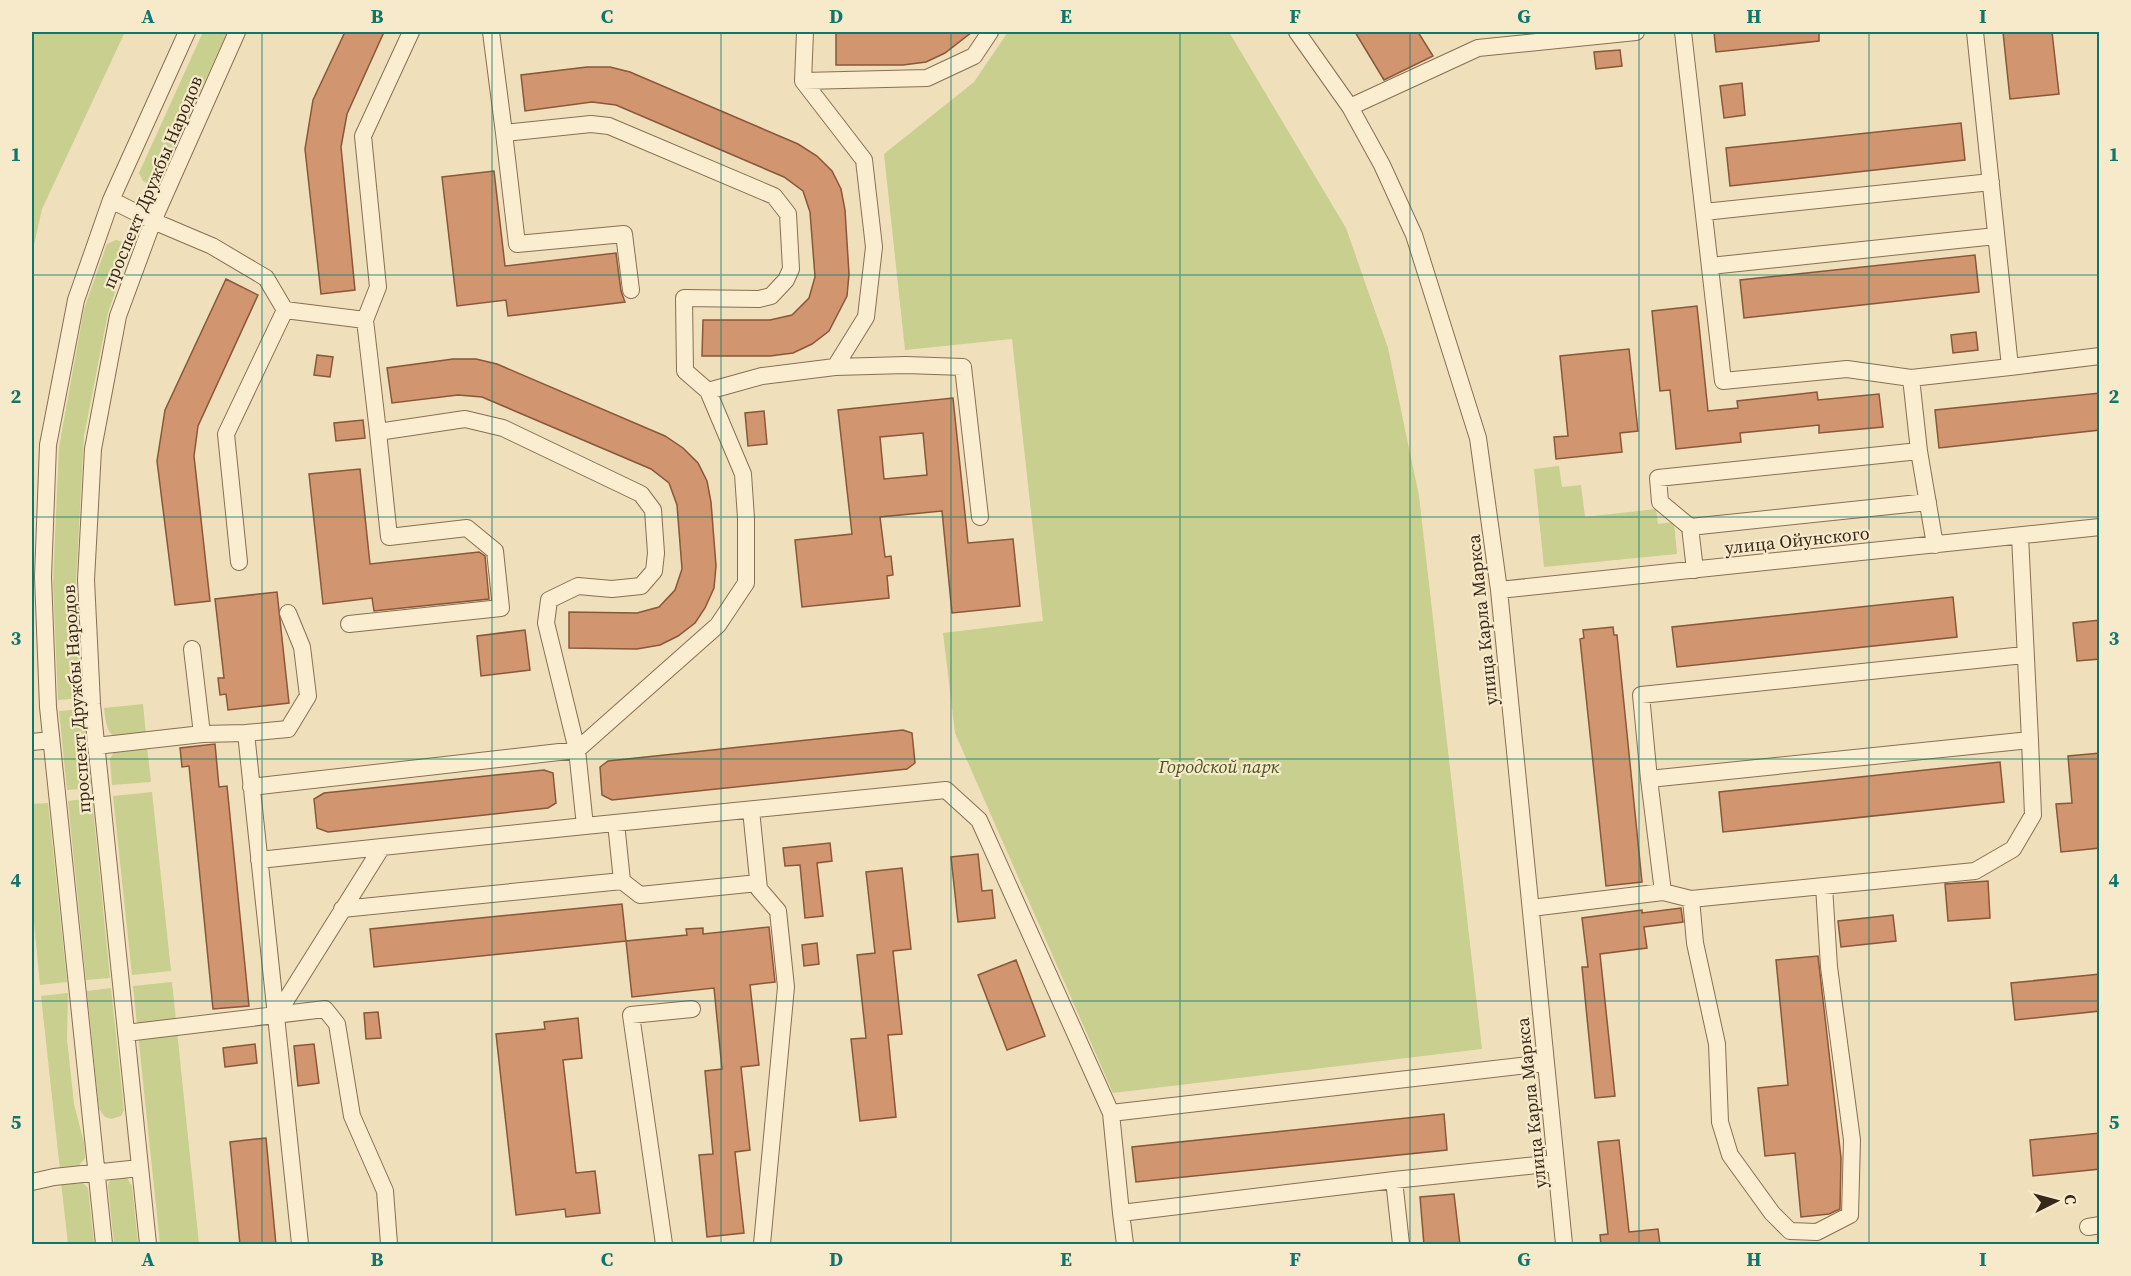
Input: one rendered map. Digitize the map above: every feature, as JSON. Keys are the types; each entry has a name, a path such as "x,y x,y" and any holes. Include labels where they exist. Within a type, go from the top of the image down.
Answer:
{"street":[{"name":"проспект Дружбы Народов","path":"104,1245 51,740 43,577 48,445 76,300 111,200 187,32"},
{"name":"проспект Дружбы Народов","path":"148,1245 92,704 86,580 93,449 118,316 153,221 237,32"},
{"path":"349,624 501,608 495,551 467,528 390,537 365,320 378,287 363,136 411,32"},
{"path":"490,32 517,244 624,234 631,290"},
{"path":"805,32 803,81 864,160 874,247 866,317 835,367"},
{"path":"803,81 927,78 974,56 990,32"},
{"name":"улица Карла Маркса","path":"1297,32 1350,107 1382,165 1414,235 1478,438 1499,590 1564,1245"},
{"path":"1350,107 1478,48 1636,32"},
{"path":"1683,32 1723,381 1847,369 1911,378 2100,356"},
{"path":"1975,32 2010,367"},
{"path":"251,787 577,750 718,625 746,583 743,474 708,391 685,371 684,298 759,299 771,296 786,280 791,268 788,214 774,196 609,126 591,124 504,133"},
{"path":"1704,212 1991,182"},
{"path":"111,200 212,246 266,278 285,310"},
{"path":"1710,266 1996,236"},
{"path":"285,310 365,320"},
{"path":"239,562 226,434 285,310"},
{"path":"708,391 762,376 835,367 906,364 963,367 980,517"},
{"path":"1911,378 1919,451 1935,545"},
{"path":"378,432 465,419 503,428 641,494 653,510 657,553 654,571 641,586 612,589 578,586 549,600 546,623 577,750 585,826"},
{"path":"1919,451 1658,478 1660,502 1690,526 1928,502"},
{"path":"1690,526 1695,570"},
{"name":"улица Ойунского","path":"1499,590 2100,527"},
{"path":"1531,908 1663,892 1691,899 1975,871 2013,849 2033,815 2020,536"},
{"path":"96,746 202,734 288,729 308,696 302,647 288,613"},
{"path":"192,649 202,734"},
{"path":"1663,892 1641,694 2024,654"},
{"path":"246,733 300,1245"},
{"path":"32,742 51,740"},
{"path":"1649,779 2030,740"},
{"path":"259,860 946,790 979,820 1111,1113 1125,1245"},
{"path":"751,810 759,889 778,911 786,987 762,1245"},
{"path":"616,823 622,881"},
{"path":"276,1016 381,847"},
{"path":"342,909 622,881 640,895 758,883"},
{"path":"1691,899 1695,943 1717,1044 1720,1122 1730,1155 1772,1213 1790,1231 1817,1232 1850,1215 1852,1193 1852,1140 1829,967 1824,886"},
{"path":"126,1033 325,1009 338,1024 352,1116 385,1191 389,1245"},
{"path":"664,1245 631,1015 692,1009"},
{"path":"1111,1113 1546,1063"},
{"path":"1120,1213 1556,1163"},
{"path":"32,1182 54,1177 140,1168"},
{"path":"1394,1180 1401,1245"}],"green space":[{"path":"32,32 125,32 42,209 32,254"},
{"path":"203,32 227,32 159,182 151,185 143,181 139,173"},
{"name":"Городской парк","path":"1008,32 1229,32 1346,228 1388,348 1419,496 1482,1049 1113,1093 955,733 943,633 1043,621 1012,339 905,350 884,154 974,82"},
{"path":"116,240 126,243 129,251 108,313 84,436 76,581 82,698 58,700 53,582 59,447 84,309 107,244"},
{"path":"1559,466 1562,487 1581,485 1585,517 1656,509 1658,524 1674,522 1677,554 1544,567 1534,469"},
{"path":"143,704 146,735 120,737 111,733 104,708"},
{"path":"84,709 91,788 67,790 59,711"},
{"path":"147,746 151,782 112,785 110,759 114,752"},
{"path":"152,792 171,971 132,975 113,796"},
{"path":"92,798 110,978 86,980 68,801"},
{"path":"48,803 67,982 40,985 32,902 32,804"},
{"path":"172,982 199,1244 160,1244 133,986"},
{"path":"111,988 124,1110 121,1116 111,1119 105,1117 99,1109 87,991"},
{"path":"68,993 67,1039 74,1104 84,1143 85,1158 77,1168 60,1170 41,996"},
{"path":"127,1178 132,1186 138,1244 114,1244 108,1185 111,1179"},
{"path":"61,1182 82,1182 88,1188 94,1244 68,1244"}],"building":[{"path":"345,32 384,32 347,114 341,147 355,290 321,294 305,149 313,100"},
{"path":"836,32 972,32 945,53 926,62 903,65 836,65"},
{"path":"1355,32 1418,32 1433,56 1384,80"},
{"path":"1714,32 1819,32 1819,41 1716,52"},
{"path":"2003,32 2052,32 2059,94 2010,99"},
{"path":"1620,50 1622,66 1596,69 1594,52"},
{"path":"587,67 610,67 630,72 798,144 817,156 832,171 841,189 845,210 849,274 847,296 829,331 812,344 793,353 770,356 702,356 703,320 770,320 792,315 809,298 815,277 810,212 803,191 784,177 616,105 592,102 525,111 521,75"},
{"path":"1742,83 1745,115 1724,118 1720,86"},
{"path":"1961,123 1965,160 1730,186 1726,148"},
{"path":"494,171 505,266 616,253 621,291 625,302 508,316 506,300 457,306 442,177"},
{"path":"1975,255 1979,292 1744,318 1740,280"},
{"path":"226,279 258,295 198,426 194,456 210,601 175,605 157,461 165,410"},
{"path":"1697,306 1708,411 1738,408 1737,401 1817,392 1818,400 1879,394 1883,427 1819,433 1819,425 1740,433 1741,442 1676,449 1670,390 1660,391 1652,311"},
{"path":"1976,332 1978,350 1953,353 1951,335"},
{"path":"1629,349 1638,431 1620,433 1622,452 1556,459 1554,437 1568,436 1560,356"},
{"path":"317,355 333,357 330,377 314,375"},
{"path":"453,359 476,359 497,364 665,436 683,448 698,463 707,481 711,502 716,566 714,588 695,623 678,636 660,645 637,649 569,648 569,612 637,613 659,607 675,590 682,569 677,505 669,483 651,469 482,397 458,395 392,403 387,368"},
{"path":"2100,393 2100,430 1939,448 1935,410"},
{"path":"953,398 968,543 1013,539 1020,606 952,613 942,511 880,517 885,557 891,556 893,575 887,576 889,598 802,607 795,540 852,534 838,410","holes":["923,433 927,475 884,479 880,437"]},
{"path":"764,411 767,444 748,446 745,413"},
{"path":"363,420 365,438 336,441 334,423"},
{"path":"360,469 370,564 479,552 485,556 489,599 374,611 372,598 323,604 309,474"},
{"path":"277,592 289,703 228,710 226,694 220,695 218,678 224,678 215,599"},
{"path":"1953,597 1957,637 1677,667 1672,627"},
{"path":"2100,620 2100,659 2077,661 2073,623"},
{"path":"1613,627 1614,635 1617,635 1642,882 1606,886 1580,639 1584,638 1583,630"},
{"path":"525,630 530,670 481,676 477,636"},
{"path":"903,730 912,733 915,763 907,769 612,800 602,795 600,767 608,761"},
{"path":"215,744 219,787 227,786 249,1006 213,1009 189,766 182,767 180,748"},
{"path":"2100,753 2100,848 2061,852 2056,804 2072,803 2068,756"},
{"path":"2000,762 2004,802 1723,832 1719,792"},
{"path":"544,770 553,773 556,803 548,808 328,832 317,828 314,799 324,793"},
{"path":"830,843 832,861 817,863 823,916 805,918 800,865 785,866 783,848"},
{"path":"978,854 982,891 992,890 995,918 958,922 951,857"},
{"path":"902,868 911,949 893,951 902,1034 888,1035 896,1117 860,1121 851,1039 866,1038 857,955 875,953 866,872"},
{"path":"1988,881 1990,918 1948,921 1945,884"},
{"path":"622,904 626,941 374,967 370,929"},
{"path":"1681,908 1683,922 1644,927 1647,948 1600,954 1615,1096 1595,1098 1582,967 1588,967 1582,918 1642,910 1642,913"},
{"path":"1893,915 1896,941 1841,947 1838,921"},
{"path":"769,927 775,982 750,985 759,1065 741,1067 750,1150 735,1152 744,1233 707,1237 699,1155 713,1154 705,1071 722,1069 714,988 632,997 626,941 687,935 686,929 703,928 703,934"},
{"path":"817,943 819,964 804,966 802,945"},
{"path":"1818,956 1841,1158 1840,1209 1829,1214 1801,1217 1795,1153 1765,1156 1758,1088 1788,1085 1776,960"},
{"path":"1016,960 1045,1036 1007,1050 978,975"},
{"path":"2100,974 2100,1011 2015,1020 2011,983"},
{"path":"378,1012 381,1038 366,1039 364,1013"},
{"path":"578,1018 582,1058 563,1060 576,1173 595,1171 600,1213 566,1217 565,1209 516,1215 496,1034 545,1029 544,1022"},
{"path":"255,1044 257,1063 225,1067 223,1048"},
{"path":"314,1044 319,1083 298,1086 294,1046"},
{"path":"1444,1114 1447,1150 1136,1182 1132,1147"},
{"path":"2100,1133 2100,1169 2033,1176 2030,1140"},
{"path":"266,1138 276,1245 240,1245 230,1142"},
{"path":"1619,1140 1629,1232 1658,1229 1660,1245 1601,1245 1600,1235 1608,1234 1598,1142"},
{"path":"1454,1194 1460,1245 1424,1245 1420,1197"}]}
